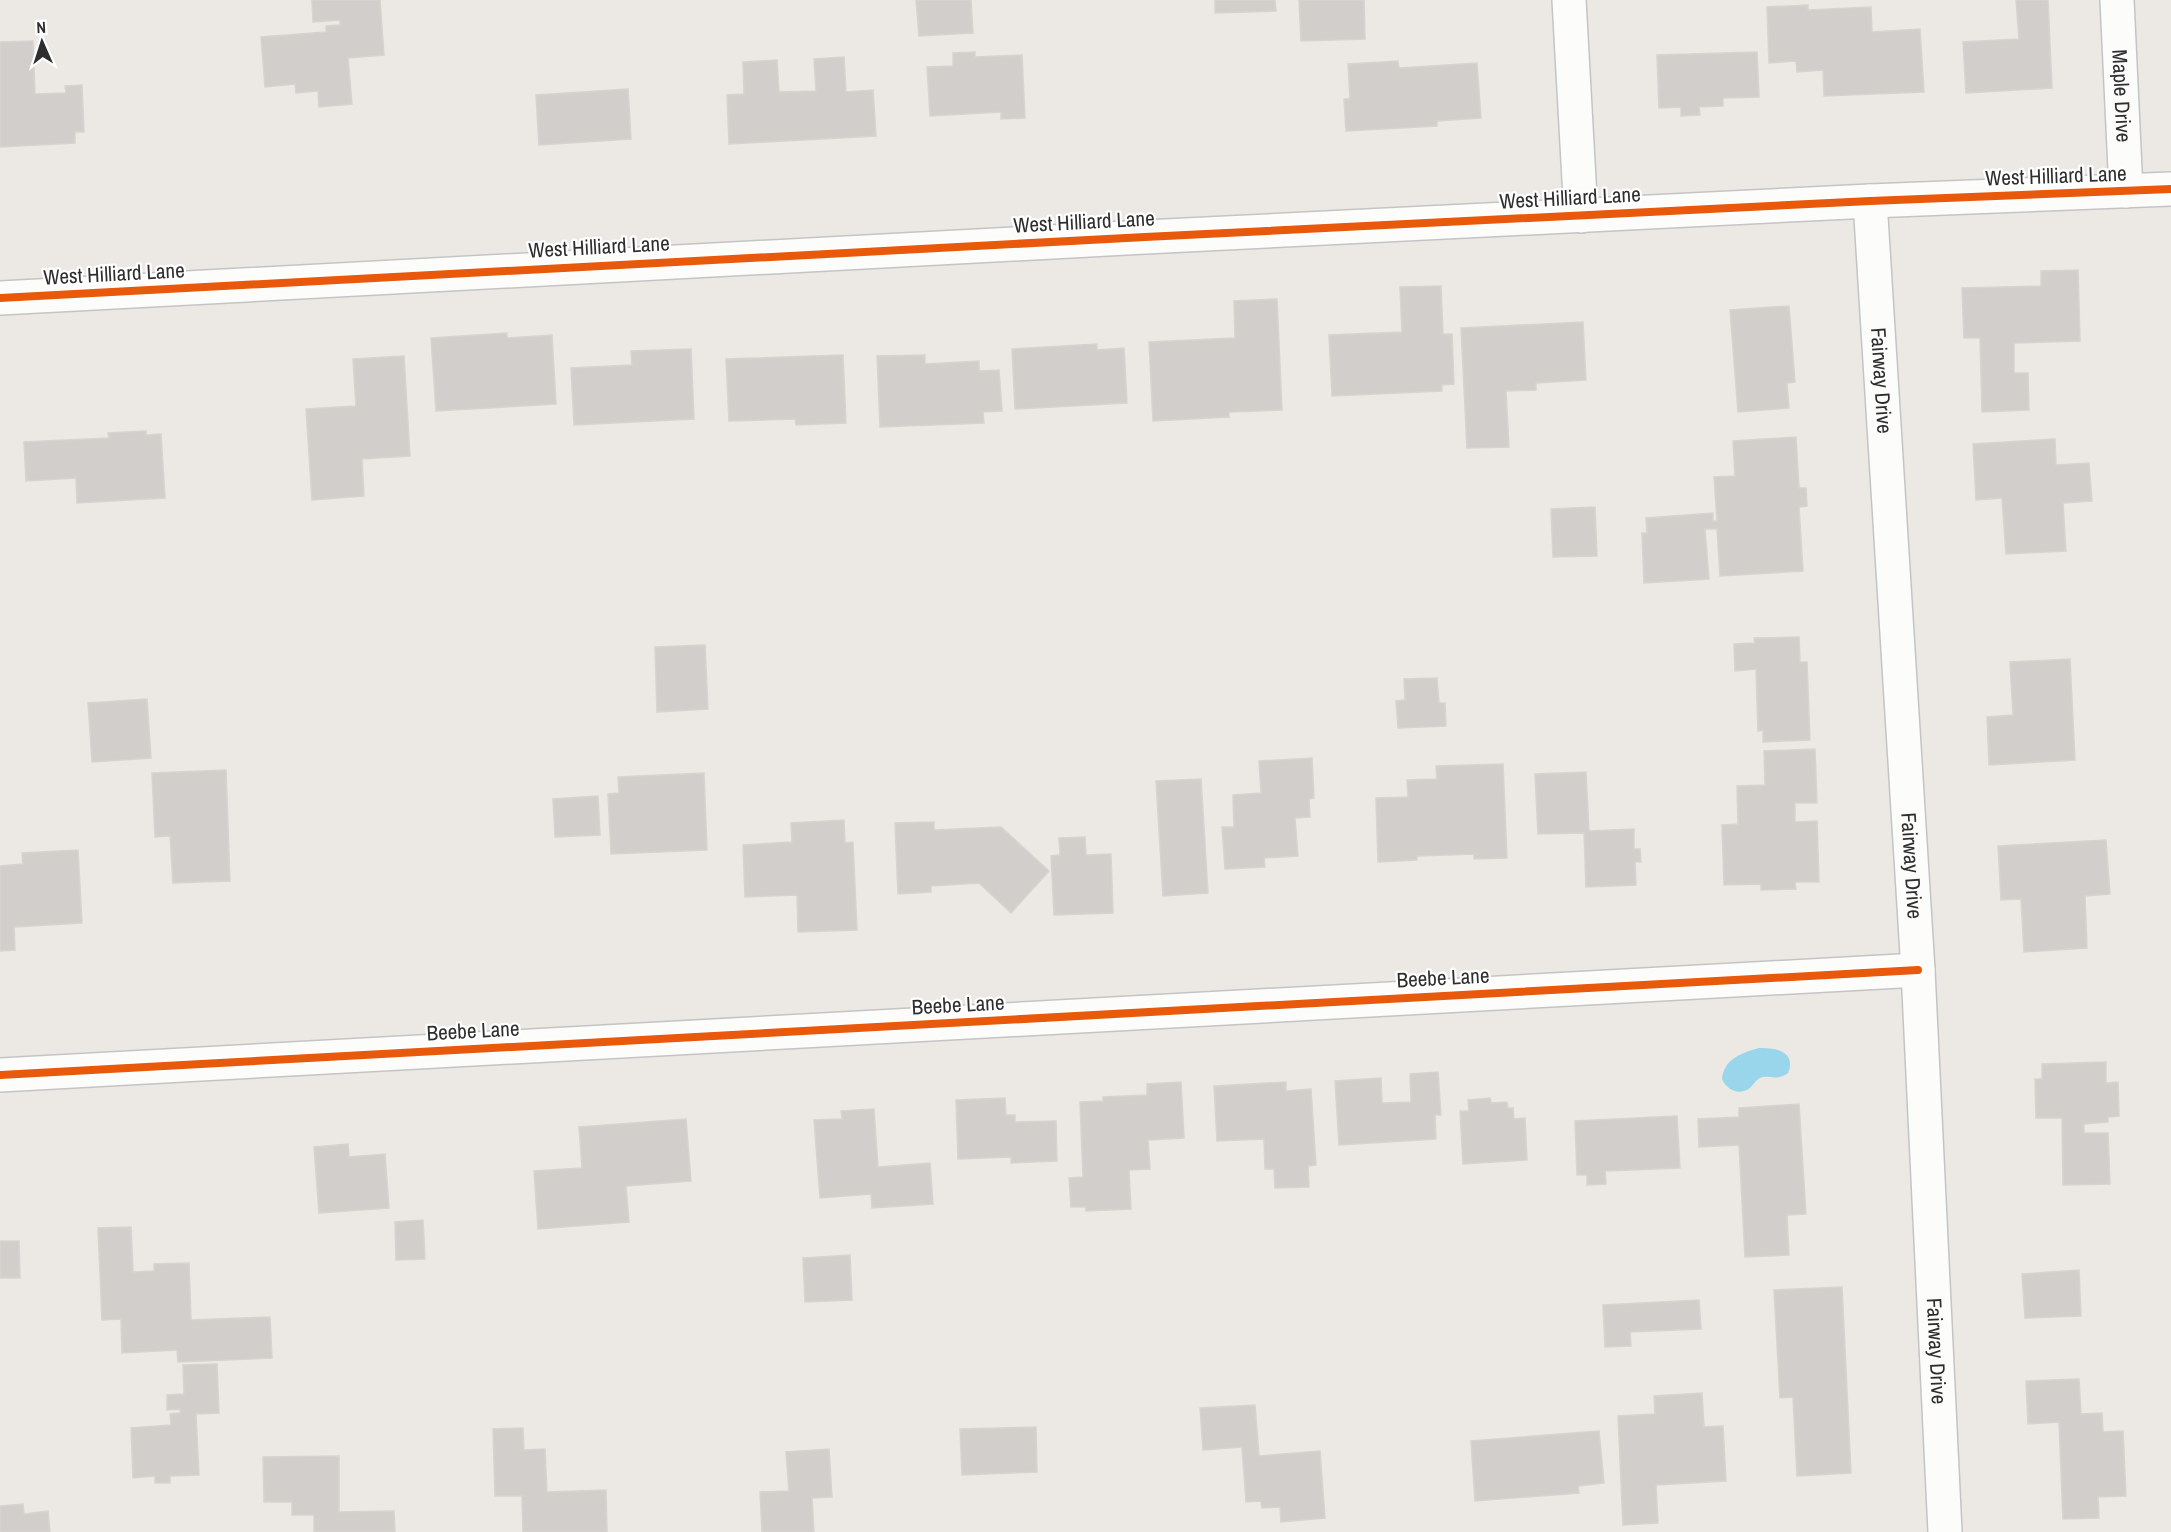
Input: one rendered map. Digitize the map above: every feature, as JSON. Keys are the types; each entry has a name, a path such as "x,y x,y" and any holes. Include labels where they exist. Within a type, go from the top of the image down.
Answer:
{"street":[{"path":"1569,0 1581,216"},
{"name":"Maple Drive","path":"2117,0 2126,191"},
{"name":"West Hilliard Lane","path":"0,298 725,258 1870,201 2171,189"},
{"name":"Fairway Drive","path":"1870,201 1917,970 1945,1532"},
{"name":"Beebe Lane","path":"0,1075 1917,970"}],"water":[{"path":"1759,1048 1783,1052 1790,1060 1788,1073 1780,1077 1760,1078 1742,1092 1730,1089 1722,1079 1726,1066 1734,1058"}],"building":[{"path":"312,0 380,0 384,55 348,58 352,104 319,107 318,91 296,93 295,84 265,87 261,37 326,32 326,26 340,25 340,20 313,22"},
{"path":"916,0 971,0 973,33 919,36"},
{"path":"1215,0 1275,0 1276,11 1215,13"},
{"path":"1299,0 1364,0 1365,39 1301,41"},
{"path":"2016,0 2048,0 2052,88 1966,93 1963,42 2019,39"},
{"path":"1808,5 1808,10 1871,7 1872,32 1920,29 1924,92 1824,96 1823,70 1797,72 1796,61 1769,63 1767,7"},
{"path":"33,41 35,94 66,93 65,86 82,85 84,132 75,132 75,143 0,147 0,42"},
{"path":"975,52 975,57 1022,55 1025,118 1001,119 1001,112 930,116 927,67 953,66 953,53"},
{"path":"1757,52 1759,97 1723,98 1723,106 1699,107 1700,115 1681,116 1681,107 1659,108 1657,55"},
{"path":"844,57 846,92 873,90 876,136 729,144 727,95 744,94 743,62 777,60 779,92 816,91 814,59"},
{"path":"1398,61 1399,68 1477,63 1481,118 1437,121 1437,126 1346,131 1344,99 1350,99 1348,64"},
{"path":"628,89 631,139 539,145 536,95"},
{"path":"2078,270 2080,341 2014,343 2014,373 2028,373 2029,410 1982,412 1980,338 1964,338 1962,288 2041,286 2041,271"},
{"path":"1441,286 1443,334 1452,334 1454,384 1442,385 1442,391 1332,396 1329,335 1402,332 1400,287"},
{"path":"1277,299 1282,410 1229,412 1229,417 1153,421 1149,342 1235,338 1234,301"},
{"path":"1789,306 1795,382 1787,383 1789,408 1738,412 1730,310"},
{"path":"1583,322 1586,380 1536,383 1536,390 1506,391 1509,447 1467,448 1461,328"},
{"path":"507,333 507,338 552,335 556,404 436,411 431,338"},
{"path":"1097,344 1097,350 1124,348 1127,403 1015,409 1012,349"},
{"path":"691,349 694,419 574,425 571,368 632,365 631,351"},
{"path":"843,355 846,423 796,425 795,419 729,421 726,359"},
{"path":"925,355 925,364 979,361 979,371 999,370 1002,411 983,412 984,423 880,427 877,356"},
{"path":"404,356 410,456 362,459 364,496 312,500 306,409 356,406 353,359"},
{"path":"146,431 146,435 161,434 165,498 77,503 76,478 26,481 24,442 109,438 108,433"},
{"path":"1796,437 1799,488 1806,488 1807,506 1799,507 1803,571 1720,576 1717,529 1705,529 1709,579 1644,583 1642,533 1647,533 1646,518 1713,513 1713,521 1717,521 1714,477 1735,476 1733,441"},
{"path":"2055,439 2056,465 2089,463 2092,501 2063,503 2066,551 2006,554 2002,498 1976,500 1973,444"},
{"path":"1595,507 1597,556 1553,557 1551,509"},
{"path":"1799,637 1800,662 1807,662 1810,740 1763,742 1763,730 1758,731 1756,669 1735,671 1734,644 1755,643 1754,638"},
{"path":"705,645 708,709 657,712 655,647"},
{"path":"2070,659 2075,760 1989,765 1987,717 2013,715 2010,662"},
{"path":"1437,678 1439,703 1445,703 1446,726 1398,728 1396,701 1405,700 1404,679"},
{"path":"147,699 151,758 92,762 88,703"},
{"path":"1815,749 1817,803 1795,803 1795,822 1817,821 1819,882 1795,882 1796,889 1761,890 1761,884 1724,885 1722,825 1738,824 1737,786 1765,785 1764,751"},
{"path":"1312,758 1314,798 1309,799 1310,817 1295,818 1298,856 1264,858 1265,867 1225,869 1222,827 1234,827 1233,795 1261,793 1259,761"},
{"path":"1503,764 1507,858 1474,859 1474,854 1417,856 1417,860 1378,862 1376,798 1408,797 1407,780 1437,779 1436,766"},
{"path":"226,770 230,881 173,883 170,836 155,837 152,773"},
{"path":"1586,772 1589,831 1634,829 1634,849 1640,849 1641,862 1635,862 1636,885 1586,887 1584,833 1538,834 1535,774"},
{"path":"704,773 707,850 611,854 608,794 619,793 618,777"},
{"path":"1201,779 1208,893 1163,896 1156,781"},
{"path":"598,796 600,835 555,837 553,799"},
{"path":"844,820 845,843 853,842 857,930 798,932 797,895 745,897 743,845 792,842 791,823"},
{"path":"934,822 934,830 1001,827 1049,871 1011,913 979,883 931,886 931,892 898,894 895,823"},
{"path":"1085,837 1086,855 1111,854 1113,913 1054,915 1051,856 1060,855 1059,838"},
{"path":"2106,840 2110,894 2085,896 2087,948 2024,952 2021,899 2001,900 1998,846"},
{"path":"78,850 82,923 14,927 15,950 0,951 0,866 23,864 22,853"},
{"path":"2106,1062 2106,1083 2118,1082 2119,1116 2108,1117 2108,1122 2084,1124 2084,1133 2108,1133 2110,1184 2063,1185 2062,1118 2036,1118 2035,1079 2042,1079 2042,1064"},
{"path":"1438,1072 1441,1115 1435,1115 1436,1139 1339,1145 1335,1081 1381,1078 1382,1103 1411,1102 1410,1074"},
{"path":"1181,1082 1184,1138 1148,1140 1150,1169 1129,1170 1131,1209 1086,1211 1086,1207 1071,1207 1069,1178 1083,1177 1080,1102 1103,1101 1103,1097 1147,1095 1147,1084"},
{"path":"1286,1082 1286,1091 1311,1089 1316,1165 1308,1166 1309,1187 1275,1188 1274,1169 1265,1169 1264,1139 1217,1141 1214,1086"},
{"path":"1005,1098 1006,1115 1015,1115 1015,1122 1056,1121 1057,1161 1011,1163 1011,1157 958,1159 956,1100"},
{"path":"1490,1098 1491,1103 1507,1102 1508,1108 1513,1108 1514,1119 1525,1118 1527,1160 1463,1164 1460,1111 1469,1111 1468,1100"},
{"path":"1799,1104 1806,1214 1787,1215 1789,1255 1745,1257 1739,1145 1699,1147 1698,1119 1739,1117 1739,1108"},
{"path":"874,1109 878,1167 930,1163 933,1204 872,1208 871,1194 820,1198 814,1120 842,1119 841,1111"},
{"path":"1677,1116 1680,1168 1605,1171 1606,1184 1587,1185 1587,1175 1577,1175 1575,1121"},
{"path":"686,1119 691,1181 626,1186 629,1222 538,1229 534,1171 582,1168 579,1127"},
{"path":"348,1144 349,1157 385,1154 389,1208 319,1213 314,1147"},
{"path":"423,1220 425,1259 396,1260 395,1222"},
{"path":"131,1227 133,1272 154,1271 154,1264 189,1263 191,1320 270,1317 272,1358 178,1362 177,1350 122,1353 121,1319 102,1320 98,1228"},
{"path":"0,1241 19,1241 20,1278 0,1278"},
{"path":"850,1255 852,1300 805,1302 803,1258"},
{"path":"2079,1270 2081,1316 2025,1318 2022,1274"},
{"path":"1842,1287 1851,1473 1797,1476 1793,1397 1780,1398 1774,1290"},
{"path":"1699,1300 1701,1329 1630,1332 1631,1346 1605,1347 1603,1305"},
{"path":"217,1364 219,1413 196,1414 199,1475 170,1476 170,1483 155,1483 155,1476 133,1478 131,1428 171,1425 170,1414 180,1413 180,1409 167,1410 167,1395 184,1394 183,1365"},
{"path":"2079,1379 2081,1414 2102,1413 2103,1432 2123,1431 2126,1496 2098,1497 2099,1518 2063,1519 2059,1422 2028,1424 2026,1381"},
{"path":"1702,1393 1704,1427 1723,1426 1726,1481 1656,1485 1658,1523 1623,1525 1618,1416 1655,1414 1654,1396"},
{"path":"1255,1405 1259,1456 1320,1451 1325,1518 1281,1522 1280,1507 1262,1508 1261,1501 1246,1502 1242,1447 1203,1450 1200,1408"},
{"path":"1036,1427 1037,1472 962,1475 960,1429"},
{"path":"523,1428 524,1450 545,1449 547,1492 606,1490 607,1532 523,1532 522,1496 495,1496 493,1429"},
{"path":"1599,1431 1604,1483 1578,1486 1579,1493 1475,1501 1471,1441"},
{"path":"829,1449 832,1497 812,1498 814,1532 762,1532 760,1492 789,1491 786,1452"},
{"path":"339,1456 339,1512 394,1511 395,1532 314,1532 314,1515 292,1515 292,1502 264,1502 263,1457"},
{"path":"23,1504 24,1514 48,1511 50,1532 0,1532 0,1506"}],"cycle path":[{"path":"0,298 1145,237 1870,201 2171,189"},
{"path":"0,1075 1918,970"}]}
